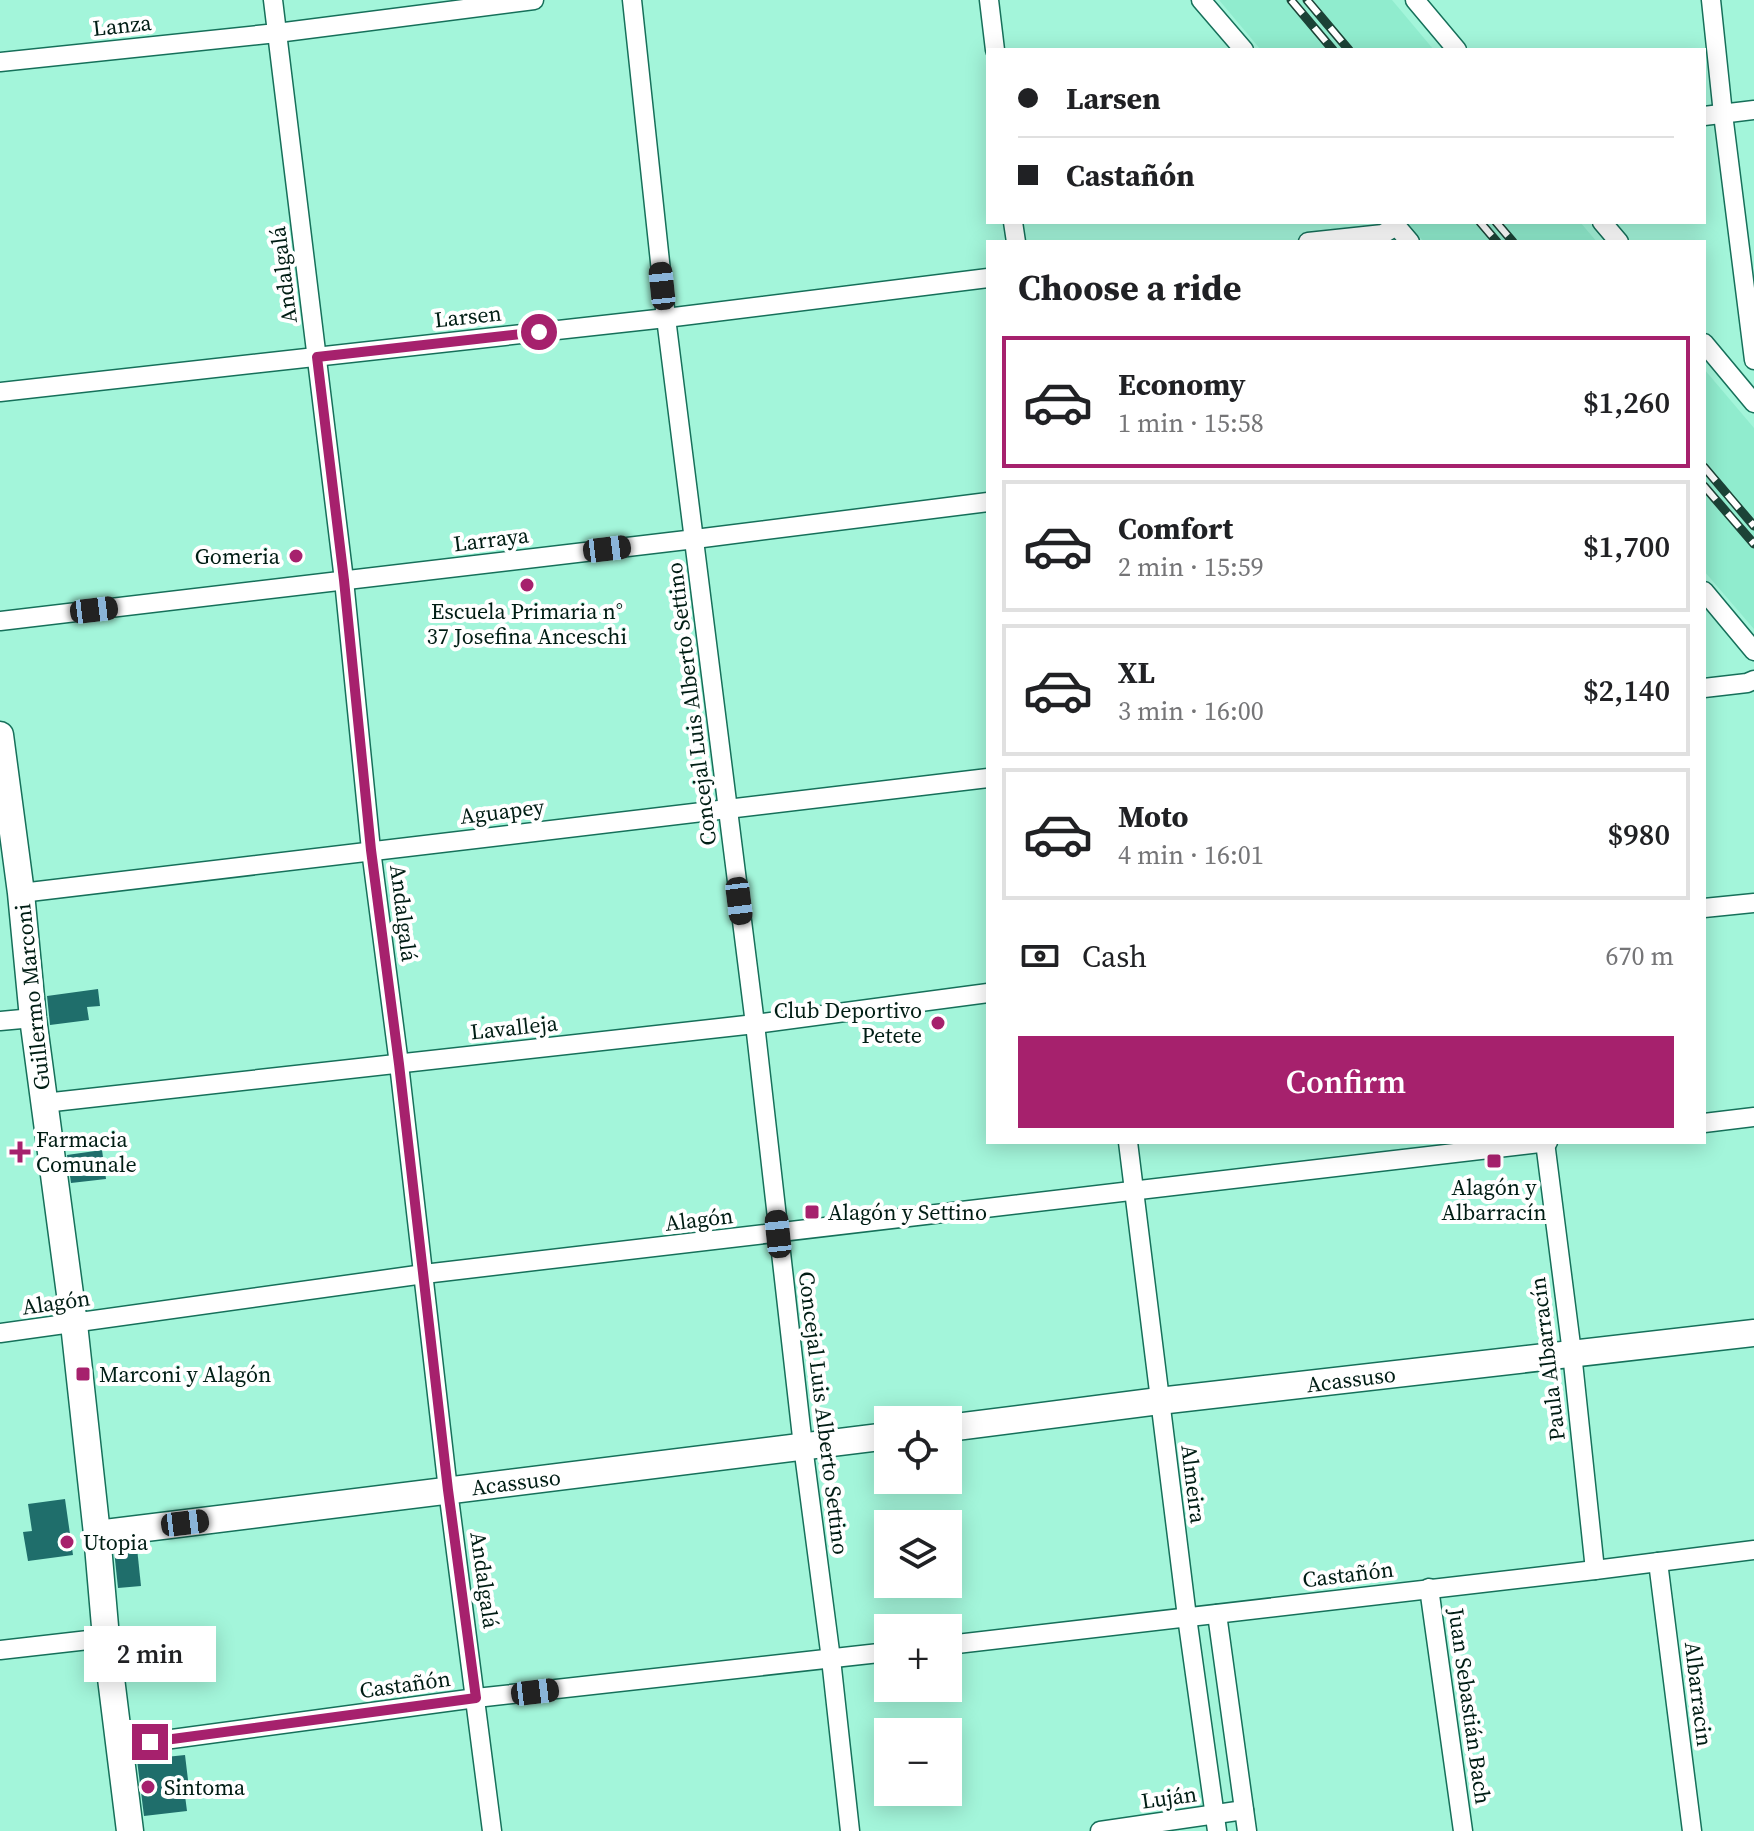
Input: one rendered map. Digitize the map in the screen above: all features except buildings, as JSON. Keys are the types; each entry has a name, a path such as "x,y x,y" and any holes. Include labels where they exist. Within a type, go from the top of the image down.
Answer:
{"street":[{"name":"Andalgalá","path":"273,0 344,580 371,850 492,1831"},
{"name":"Lanza","path":"0,62 277,33 534,0"},
{"name":"Concejal Luis Alberto Settino","path":"632,0 666,318 755,1024 850,1831"},
{"path":"989,0 995,48"},
{"path":"1201,0 1242,48"},
{"path":"1415,0 1455,48"},
{"path":"1711,0 1714,115 1754,360"},
{"path":"1714,115 1754,110"},
{"path":"1327,240 1383,234 1394,224 1408,240"},
{"path":"1604,224 1617,240"},
{"name":"Larsen","path":"0,392 666,318 986,278"},
{"path":"1706,345 1751,392"},
{"name":"Larraya","path":"0,621 986,502"},
{"path":"1706,593 1754,651"},
{"path":"1706,688 1754,680"},
{"name":"Guillermo Marconi","path":"0,735 21,893 33,1018 74,1324 106,1638 130,1831"},
{"name":"Aguapey","path":"21,893 986,778"},
{"path":"1706,908 1754,903"},
{"name":"Lavalleja","path":"44,1103 755,1024 986,993"},
{"path":"0,1021 33,1018"},
{"path":"1706,1123 1754,1117"},
{"name":"Almeira","path":"1128,1144 1159,1401 1216,1823"},
{"name":"Alagón","path":"0,1333 424,1274 1529,1144"},
{"name":"Paula Albarracín","path":"1546,1144 1595,1570"},
{"name":"Acassuso","path":"962,1426 1754,1333"},
{"name":"Acassuso","path":"97,1534 874,1438"},
{"name":"Castañón","path":"962,1643 1754,1550"},
{"name":"Albarracin","path":"1658,1562 1692,1831"},
{"name":"Juan Sebastián Bach","path":"1429,1588 1463,1831"},
{"path":"1217,1614 1247,1831"},
{"path":"0,1650 106,1638"},
{"name":"Castañón","path":"120,1746 476,1698 874,1654"},
{"name":"Luján","path":"1100,1831 1216,1823 1244,1810"}],"shaded area":[{"path":"1219,0 1392,0 1432,48 1259,48"},
{"path":"1409,224 1582,224 1595,240 1422,240"},
{"path":"1706,371 1754,428 1754,629 1706,573"}],"railway":[{"path":"1291,0 1331,48"},
{"path":"1307,0 1347,48"},
{"path":"1482,224 1495,240"},
{"path":"1498,224 1511,240"},
{"path":"1706,469 1754,526"},
{"path":"1706,488 1754,544"}],"place":[{"name":"Gomeria","path":"296,556"},
{"name":"Escuela Primaria n° 37 Josefina Anceschi","path":"527,585"},
{"name":"Club Deportivo Petete","path":"938,1023"},
{"name":"Farmacia Comunale","path":"20,1152"},
{"name":"Alagón y Albarracín","path":"1494,1161"},
{"name":"Alagón y Settino","path":"812,1212"},
{"name":"Marconi y Alagón","path":"83,1374"},
{"name":"Utopia","path":"67,1542"},
{"name":"Sintoma","path":"148,1787"}],"route":[{"path":"150,1742 476,1698 371,850 344,580 317,357 539,332"}]}
